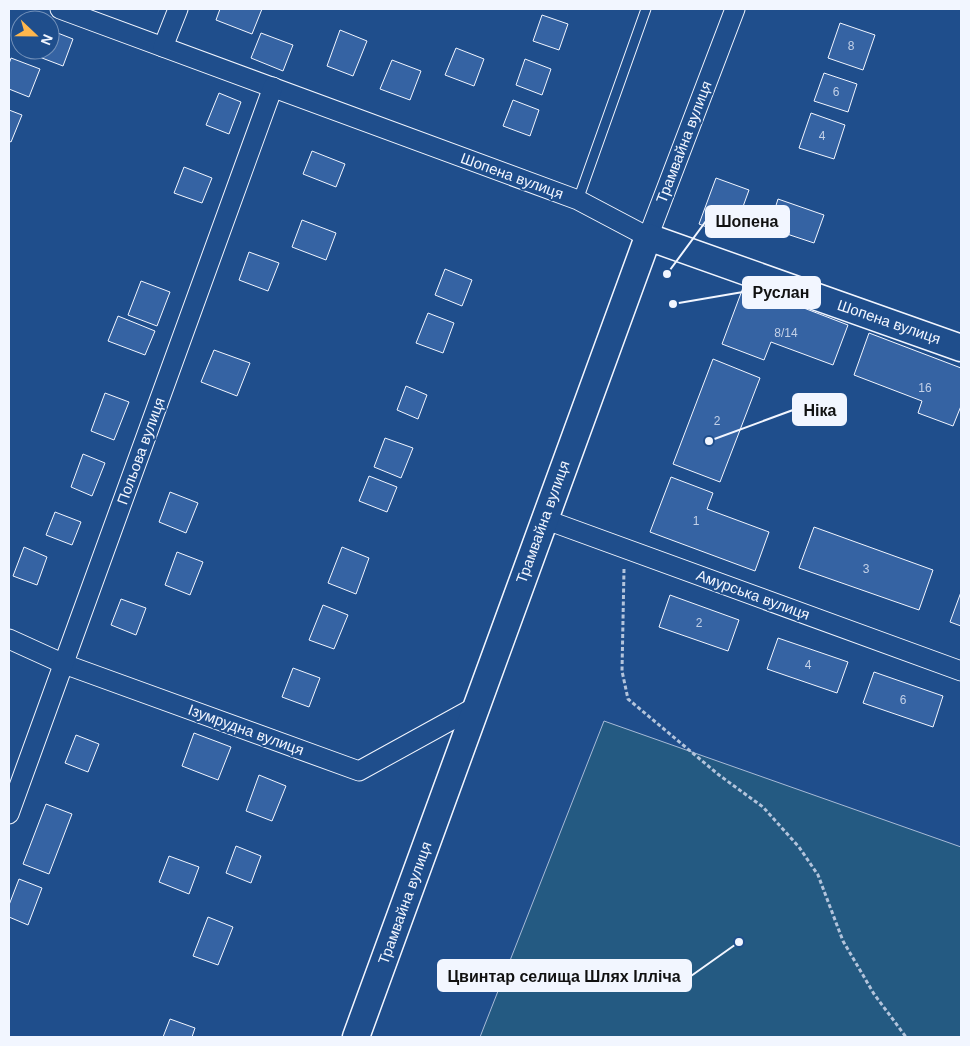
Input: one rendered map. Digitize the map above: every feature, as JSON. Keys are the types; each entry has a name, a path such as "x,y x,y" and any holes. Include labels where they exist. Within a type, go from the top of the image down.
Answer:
{"street":[{"name":"Шопена вулиця","path":"60,9 578,200 648,237 961,348"},
{"path":"163,47 178,9"},
{"name":"Трамвайна вулиця","path":"356,1037 648,237 735,9"},
{"name":"Польова вулиця","path":"9,814 273,87"},
{"name":"Амурська вулиця","path":"544,520 961,671"},
{"name":"Ізумрудна вулиця","path":"9,639 64,664 360,771 477,706"}],"lane":[{"path":"578,200 646,9"}],"path":[{"path":"624,549 622,671 628,699 719,775 762,807 799,847 818,875 843,941 874,994 906,1037"}],"shaded area":[{"path":"604,721 961,847 961,1037 480,1037"}],"building":[{"path":"220,9 262,9 252,34 216,20"},
{"path":"542,15 568,24 559,50 533,41"},
{"path":"840,23 875,35 863,70 828,58"},
{"path":"340,30 367,41 353,76 327,66"},
{"path":"261,33 293,45 283,71 251,58"},
{"path":"60,34 73,39 63,66 47,60 60,60"},
{"path":"456,48 484,59 474,86 445,75"},
{"path":"525,59 551,69 542,95 516,85"},
{"path":"10,60 16,60 40,69 29,97 9,89"},
{"path":"392,60 421,71 410,100 380,89"},
{"path":"824,73 857,84 848,112 814,101"},
{"path":"219,93 241,102 229,134 206,125"},
{"path":"513,100 539,110 530,136 503,126"},
{"path":"9,110 22,115 11,142 9,141"},
{"path":"811,113 845,125 834,159 799,148"},
{"path":"312,151 345,164 336,187 303,174"},
{"path":"184,167 212,178 202,203 174,193"},
{"path":"716,178 749,190 732,237 699,224"},
{"path":"778,199 824,215 814,243 769,228"},
{"path":"302,220 336,233 326,260 292,247"},
{"path":"249,252 279,263 268,291 239,280"},
{"path":"445,269 472,280 462,306 435,295"},
{"path":"141,281 170,292 157,326 128,315"},
{"path":"744,285 848,325 833,365 771,342 764,360 722,344"},
{"path":"428,313 454,323 443,353 416,343"},
{"path":"118,316 155,331 145,355 108,341"},
{"path":"869,333 961,368 961,406 953,426 918,413 922,401 854,375"},
{"path":"214,350 250,363 237,396 201,382"},
{"path":"713,359 760,378 720,482 673,464"},
{"path":"406,386 427,395 418,419 397,410"},
{"path":"105,393 129,402 114,440 91,431"},
{"path":"385,438 413,448 401,478 374,467"},
{"path":"83,454 105,463 92,496 71,487"},
{"path":"369,476 397,487 387,512 359,501"},
{"path":"671,477 713,493 707,509 769,532 755,571 650,532"},
{"path":"170,492 198,503 186,533 159,522"},
{"path":"55,512 81,522 72,545 46,535"},
{"path":"814,527 933,570 919,610 799,568"},
{"path":"24,547 47,557 37,585 13,576"},
{"path":"342,547 369,558 356,594 328,583"},
{"path":"177,552 203,562 190,595 165,585"},
{"path":"961,592 961,626 950,622"},
{"path":"670,595 739,620 728,651 659,627"},
{"path":"121,599 146,608 136,635 111,625"},
{"path":"323,605 348,615 334,649 309,640"},
{"path":"778,638 848,662 837,693 767,669"},
{"path":"293,668 320,678 309,707 282,697"},
{"path":"874,672 943,696 933,727 863,703"},
{"path":"194,733 231,747 218,780 182,766"},
{"path":"76,735 99,744 88,772 65,763"},
{"path":"259,775 286,786 272,821 246,811"},
{"path":"46,804 72,814 49,874 23,864"},
{"path":"236,846 261,856 251,883 226,873"},
{"path":"169,856 199,867 189,894 159,882"},
{"path":"19,879 42,888 28,925 9,917 9,905"},
{"path":"208,917 233,927 218,965 193,956"},
{"path":"170,1019 195,1028 192,1037 163,1037"}],"place":[{"name":"Шопена","path":"667,274"},
{"name":"Руслан","path":"673,304"},
{"name":"Ніка","path":"709,441"},
{"name":"Цвинтар селища Шлях Ілліча","path":"739,942"}]}
